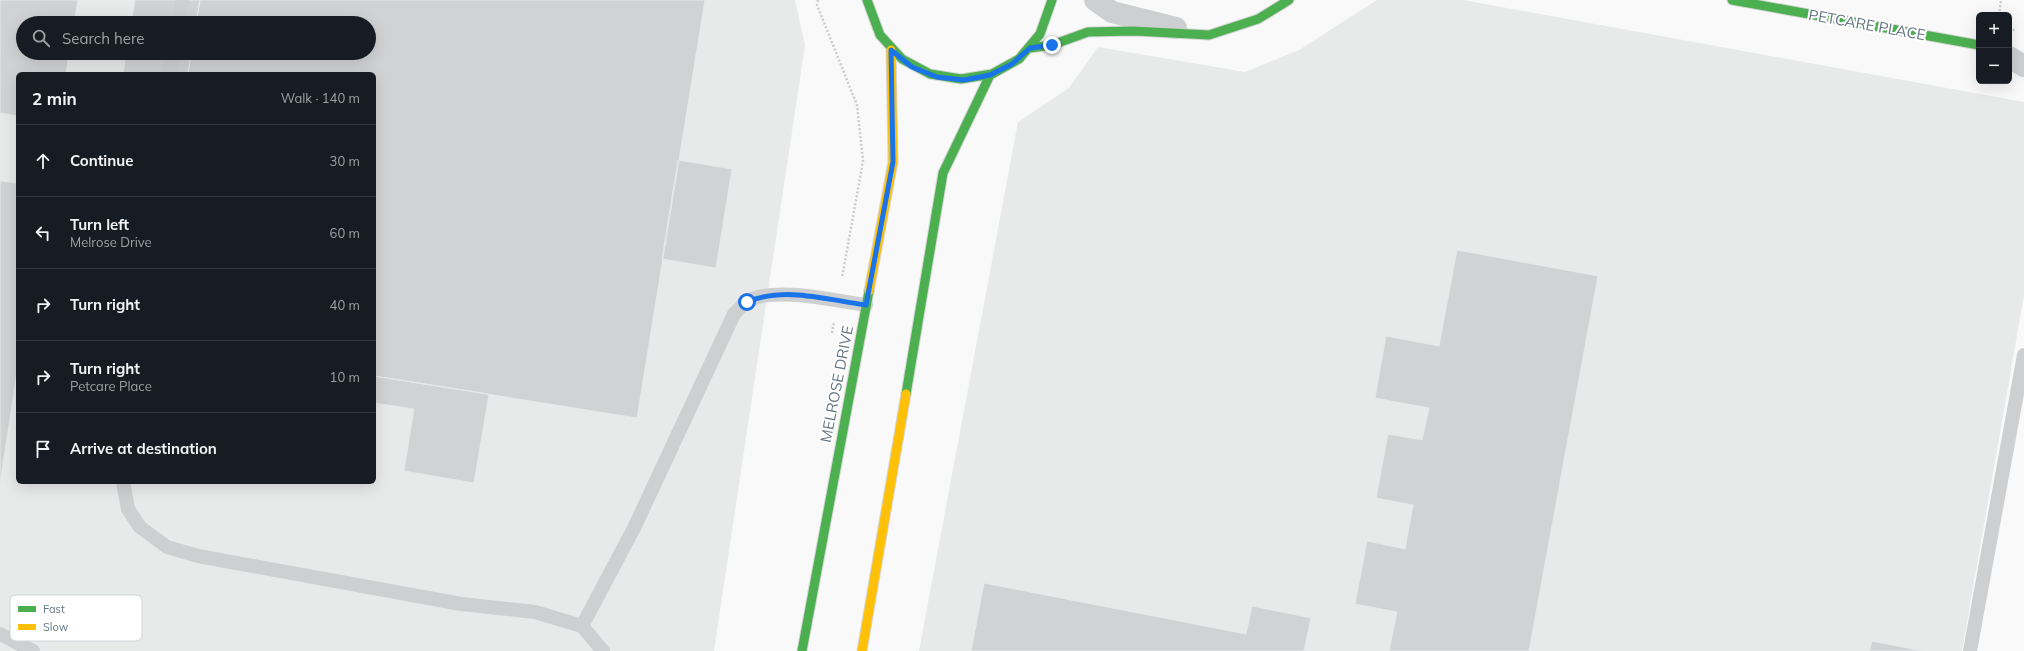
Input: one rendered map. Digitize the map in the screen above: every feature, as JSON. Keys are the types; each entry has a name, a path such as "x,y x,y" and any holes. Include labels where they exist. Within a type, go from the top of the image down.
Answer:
{"main road":[{"path":"867,0 875,27 891,50 912,67 937,77 964,80 990,75 1012,64 1030,48 1043,31 1052,0"},
{"path":"1030,48 1052,45 1088,32 1134,31 1209,35 1258,19 1289,0"},
{"name":"PETCARE PLACE","path":"1732,0 1976,44"},
{"name":"MELROSE DRIVE","path":"802,651 893,162 891,50"},
{"path":"862,651 942,173 990,75"}],"street":[{"path":"1095,0 1112,12 1209,35"},
{"path":"2012,60 2024,66"}],"lane":[{"path":"179,16 182,0"},
{"path":"169,72 172,60"},
{"path":"582,626 634,528 734,314 747,302 758,297 784,294 866,305"},
{"path":"1970,651 2024,355"},
{"path":"123,484 128,509 140,527 167,547 198,556 461,604 536,612 582,626 603,651"},
{"path":"0,634 10,639"},
{"path":"14,641 34,651"}],"path":[{"path":"2000,12 2002,0"}],"shaded area":[{"path":"0,0 795,0 805,45 714,651 0,651"},
{"path":"1377,0 1463,0 2024,102 2024,295 1962,651 919,651 1018,122 1069,88 1098,47 1245,72 1299,50"}],"building":[{"path":"0,0 78,0 75,16 16,16 16,60 68,60 66,72 16,72 16,116 0,113"},
{"path":"135,0 200,0 197,16 132,16"},
{"path":"200,0 705,0 637,418 376,376 376,72 188,72 190,60 376,60 376,16 197,16"},
{"path":"125,60 190,60 188,72 123,72"},
{"path":"678,160 732,169 716,268 662,259"},
{"path":"0,181 16,183 16,378 0,485"},
{"path":"1457,250 1598,276 1529,651 1389,651 1397,612 1355,604 1367,541 1405,549 1413,505 1376,498 1388,434 1422,440 1429,408 1375,398 1386,336 1439,346"},
{"path":"376,376 489,394 474,483 404,471 414,409 376,403"},
{"path":"984,583 1246,634 1252,606 1311,618 1304,651 971,651"},
{"path":"1872,641 1923,651 1869,651"}],"traffic: fast":[{"path":"867,0 880,35 902,59 930,74 961,79 992,74 1019,59 1040,34 1052,0"},
{"path":"1030,48 1052,45 1088,32 1134,31 1209,35 1258,19 1289,0"},
{"path":"1732,0 1976,44"},
{"path":"906,394 943,173 990,75"},
{"path":"802,651 869,291"}],"traffic: slow":[{"path":"869,291 893,162 891,50"},
{"path":"862,651 906,394"}],"route":[{"path":"747,302 758,297 784,294 866,305 893,162 891,50 912,67 937,77 964,80 990,75 1012,64 1030,48 1052,45"}]}
